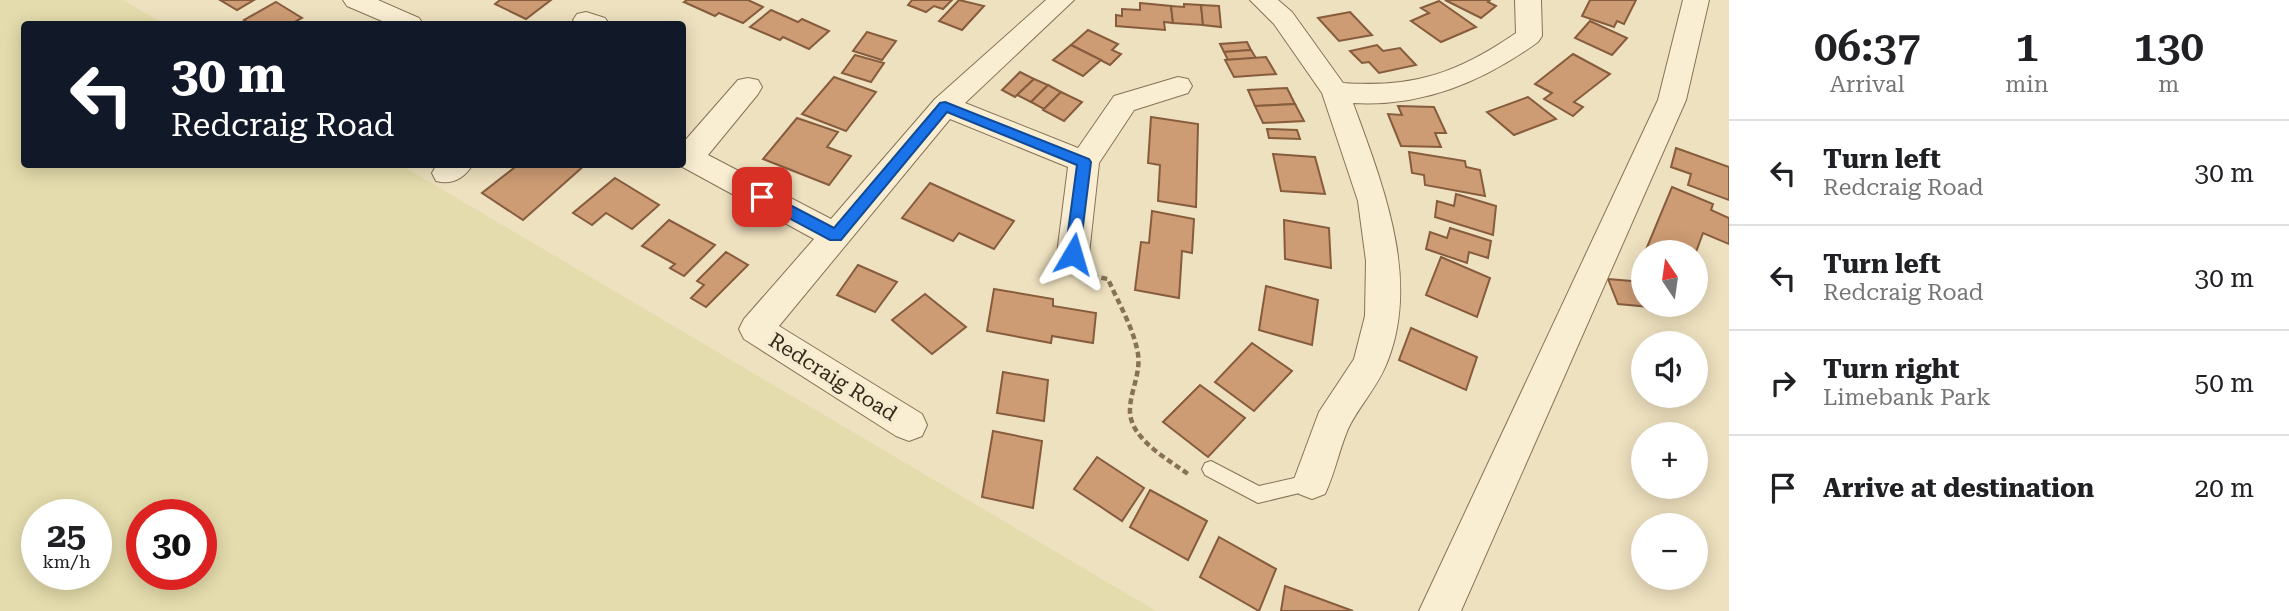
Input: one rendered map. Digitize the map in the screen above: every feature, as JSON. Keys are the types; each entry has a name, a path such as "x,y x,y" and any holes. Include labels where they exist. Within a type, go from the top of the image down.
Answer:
{"street":[{"path":"356,0 403,21"},
{"path":"1263,0 1283,18 1335,92 1373,201 1382,261 1381,316 1370,363 1332,424 1312,482"},
{"path":"1335,92 1391,94 1448,83 1485,66 1530,36 1528,0"},
{"path":"1440,611 1672,100 1696,0"},
{"name":"Redcraig Road","path":"909,425 756,328 945,106 1048,3"},
{"path":"1073,254 1084,162 1124,103 1178,86"},
{"path":"748,87 686,156 836,236"},
{"path":"945,106 1084,162"}],"lane":[{"path":"1204,474 1258,495 1312,482"}],"path":[{"path":"1073,254 1075,273 1108,279 1129,323 1138,358 1130,413 1136,429 1153,448 1204,474"}],"shaded area":[{"path":"0,0 123,0 159,21 21,21 21,168 406,168 1156,611 0,611"}],"building":[{"path":"220,0 254,0 237,10"},
{"path":"500,0 551,0 526,19 495,4"},
{"path":"748,0 763,7 743,23 719,13 715,16 684,2"},
{"path":"912,0 952,0 943,9 934,6 926,12 908,5"},
{"path":"959,0 984,6 962,30 939,21"},
{"path":"1445,0 1490,0 1488,2 1496,6 1481,18"},
{"path":"1590,0 1636,0 1624,24 1617,21 1614,27 1582,16"},
{"path":"1439,1 1476,27 1441,42 1411,21 1429,13 1421,8"},
{"path":"276,2 302,18 296,21 244,20"},
{"path":"1140,3 1171,6 1173,23 1164,22 1165,30 1116,26 1116,15 1122,16 1122,9 1140,10"},
{"path":"1184,4 1201,5 1203,25 1173,23 1171,6 1184,7"},
{"path":"1201,5 1219,6 1221,27 1203,25"},
{"path":"771,10 829,31 809,49 783,37 780,40 750,27"},
{"path":"1350,12 1372,35 1339,41 1318,18"},
{"path":"1590,21 1627,38 1612,55 1575,38"},
{"path":"1088,30 1118,44 1112,50 1121,54 1110,65 1071,45"},
{"path":"867,32 896,41 882,60 853,51"},
{"path":"1247,42 1251,50 1224,52 1220,44"},
{"path":"1071,45 1101,60 1083,76 1053,60"},
{"path":"1377,45 1383,51 1400,48 1416,65 1379,73 1369,62 1362,63 1350,51"},
{"path":"1251,50 1256,58 1228,60 1224,52"},
{"path":"1573,54 1610,74 1574,102 1583,107 1573,116 1544,99 1552,93 1535,84"},
{"path":"855,55 884,63 871,82 842,73"},
{"path":"1266,57 1276,74 1234,77 1225,60"},
{"path":"1020,72 1034,79 1015,97 1002,90"},
{"path":"834,77 876,92 846,131 802,114"},
{"path":"1034,79 1048,85 1031,102 1017,95"},
{"path":"1048,85 1061,92 1044,109 1031,102"},
{"path":"1287,88 1295,104 1255,106 1248,90"},
{"path":"1061,92 1082,102 1064,121 1043,110"},
{"path":"1528,97 1556,119 1514,135 1487,112"},
{"path":"1295,104 1304,121 1263,123 1255,106"},
{"path":"1398,106 1434,107 1446,133 1435,133 1441,147 1401,146 1388,114 1402,115"},
{"path":"1151,117 1198,124 1196,207 1158,201 1160,165 1148,163"},
{"path":"797,118 838,132 827,147 851,156 829,185 763,159"},
{"path":"1267,129 1297,130 1300,139 1269,138"},
{"path":"1676,148 1729,167 1729,200 1688,185 1691,174 1671,167"},
{"path":"1409,152 1465,161 1466,167 1480,170 1485,196 1425,185 1424,175 1412,173"},
{"path":"1273,154 1315,157 1325,194 1281,191"},
{"path":"514,168 582,168 523,220 482,193"},
{"path":"615,178 659,205 632,229 606,213 592,225 573,213"},
{"path":"930,183 1014,221 994,249 959,233 953,241 902,218"},
{"path":"1672,187 1713,204 1711,210 1729,218 1729,244 1703,233 1700,240 1650,240"},
{"path":"1456,194 1496,206 1493,235 1435,217 1437,201 1454,206"},
{"path":"1152,211 1194,219 1192,253 1182,251 1179,298 1135,290 1141,242 1149,243"},
{"path":"669,220 715,245 684,276 670,268 675,264 642,246"},
{"path":"1284,220 1329,228 1331,268 1285,259"},
{"path":"1450,228 1491,241 1488,258 1469,252 1467,263 1426,249 1430,232 1447,238"},
{"path":"726,252 748,265 706,307 691,298 704,285 697,281"},
{"path":"1441,257 1490,278 1477,317 1426,295"},
{"path":"858,265 897,282 875,312 837,295"},
{"path":"1608,279 1631,281 1631,305 1618,304"},
{"path":"1266,286 1318,300 1312,345 1259,330"},
{"path":"994,289 1053,299 1053,306 1096,313 1093,343 1052,336 1051,343 987,331"},
{"path":"925,294 966,327 932,354 892,320"},
{"path":"1411,328 1477,357 1466,390 1399,360"},
{"path":"1252,343 1292,371 1254,411 1215,382"},
{"path":"1003,372 1048,380 1044,421 997,413"},
{"path":"1200,385 1245,418 1208,457 1163,422"},
{"path":"993,431 1042,441 1033,508 982,497"},
{"path":"1097,457 1144,488 1122,521 1074,489"},
{"path":"1150,490 1207,521 1188,560 1130,527"},
{"path":"1219,537 1276,569 1259,611 1200,577"},
{"path":"1285,586 1353,611 1281,611"}],"route":[{"path":"762,197 836,236 945,106 1084,162 1073,254"}]}
